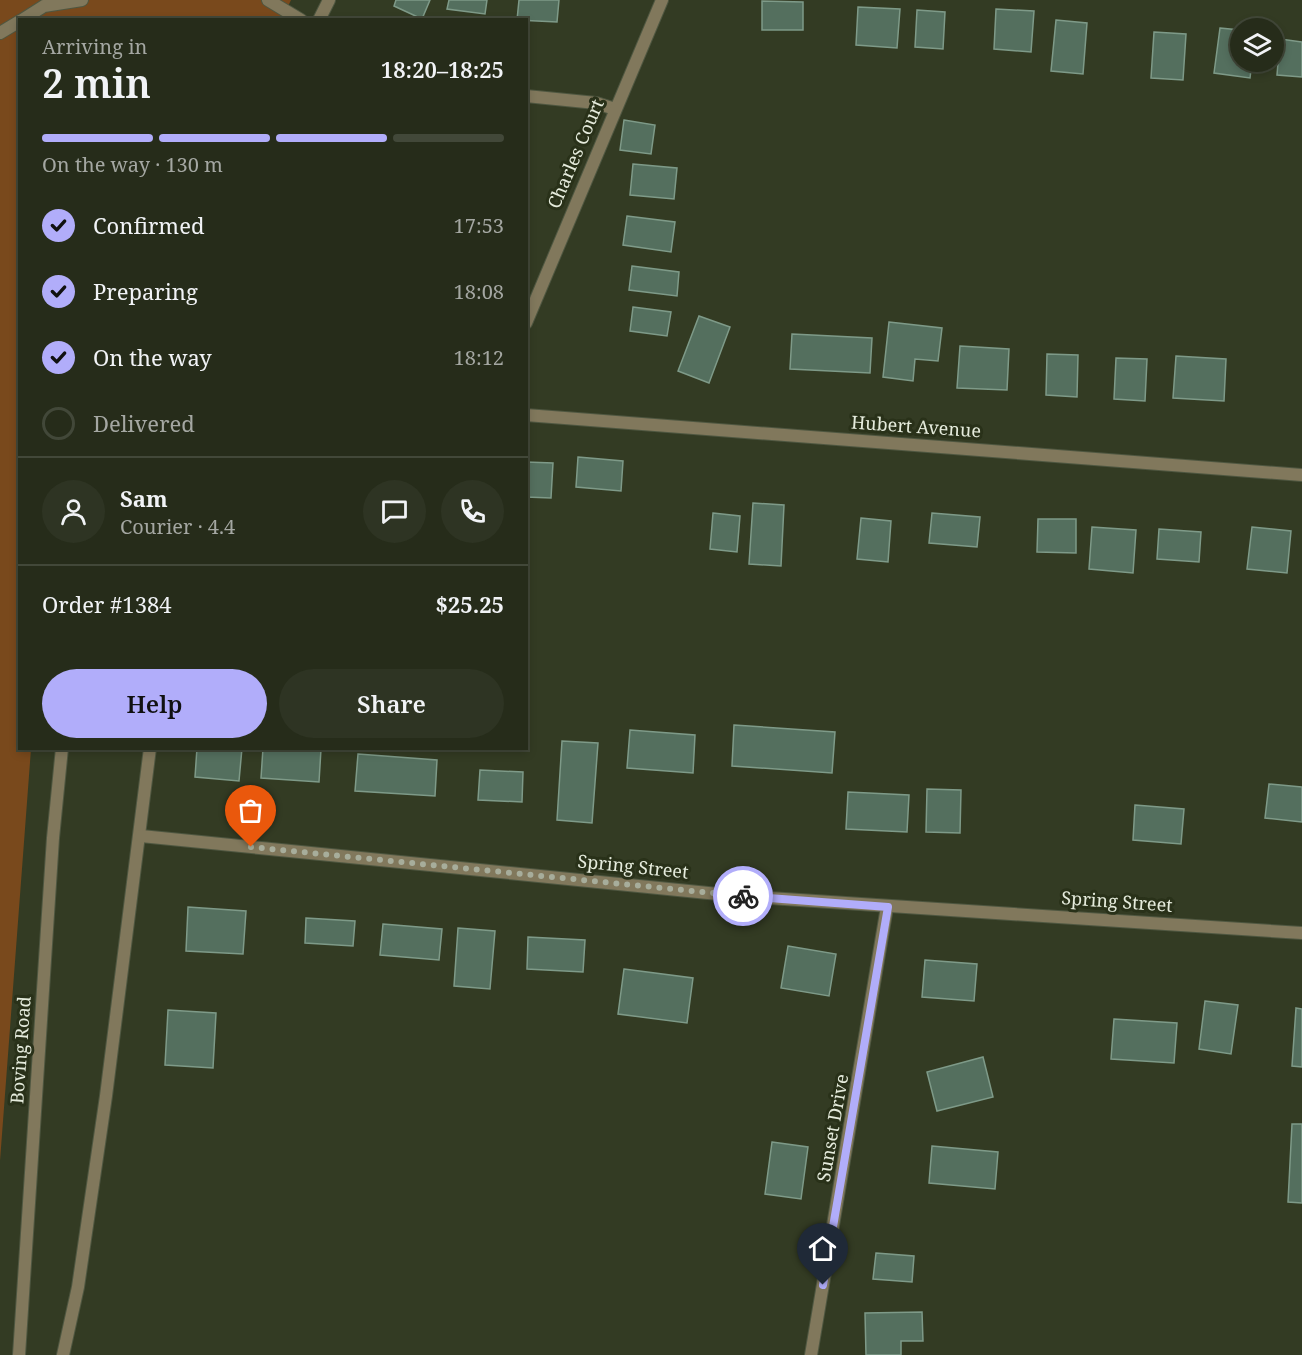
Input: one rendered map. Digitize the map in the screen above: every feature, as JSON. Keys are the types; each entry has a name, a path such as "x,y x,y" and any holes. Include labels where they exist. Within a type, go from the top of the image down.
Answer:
{"street":[{"path":"24,18 44,6 82,0"},
{"path":"268,0 298,18"},
{"path":"320,18 329,0"},
{"name":"Charles Court","path":"528,318 662,0"},
{"path":"0,33 18,22"},
{"path":"528,96 596,103 615,109"},
{"name":"Hubert Avenue","path":"528,415 1302,475"},
{"name":"Boving Road","path":"19,1355 52,850 62,750"},
{"path":"63,1355 78,1287 101,1130 141,836 150,750"},
{"name":"Spring Street","path":"141,836 738,896 1302,933"},
{"name":"Sunset Drive","path":"812,1355 888,907"}],"shaded area":[{"path":"0,0 291,0 282,18 18,18 18,750 31,750 0,1161"}],"building":[{"path":"396,0 430,0 422,18 394,6"},
{"path":"449,0 487,0 485,14 447,9"},
{"path":"519,0 559,0 557,22 517,18"},
{"path":"762,1 803,2 803,30 762,30"},
{"path":"858,7 900,9 897,48 856,45"},
{"path":"996,9 1034,11 1031,52 994,49"},
{"path":"917,10 945,12 943,49 915,47"},
{"path":"1056,20 1087,23 1083,74 1051,71"},
{"path":"1220,28 1230,29 1230,72 1251,72 1250,78 1214,73"},
{"path":"1154,32 1186,34 1183,80 1151,78"},
{"path":"1284,40 1302,42 1302,77 1277,75 1277,72 1284,72"},
{"path":"624,120 655,125 651,154 620,150"},
{"path":"633,164 677,168 674,199 630,195"},
{"path":"627,216 675,222 671,252 623,245"},
{"path":"632,266 679,272 677,296 629,290"},
{"path":"633,307 671,312 667,336 630,331"},
{"path":"699,316 730,327 709,383 678,371"},
{"path":"889,322 942,328 938,361 915,359 913,381 883,377"},
{"path":"792,334 872,338 870,373 790,369"},
{"path":"960,346 1009,349 1007,390 957,388"},
{"path":"1047,354 1078,355 1077,397 1046,395"},
{"path":"1176,356 1226,359 1224,401 1173,398"},
{"path":"1116,358 1147,359 1145,401 1114,399"},
{"path":"578,457 623,461 621,491 576,487"},
{"path":"528,462 553,463 551,498 528,497"},
{"path":"753,503 784,505 781,566 749,564"},
{"path":"713,513 740,516 737,552 710,549"},
{"path":"932,513 980,517 977,547 929,543"},
{"path":"861,518 891,521 888,562 857,559"},
{"path":"1038,519 1076,519 1076,553 1037,552"},
{"path":"1092,527 1136,530 1133,573 1089,569"},
{"path":"1252,527 1291,531 1287,573 1247,569"},
{"path":"1159,529 1201,532 1199,562 1157,559"},
{"path":"734,725 835,732 832,773 732,766"},
{"path":"630,730 695,735 693,773 627,768"},
{"path":"562,741 598,743 592,823 557,820"},
{"path":"197,750 242,750 239,781 195,777"},
{"path":"263,750 321,750 319,782 261,778"},
{"path":"358,754 437,760 435,796 355,791"},
{"path":"480,770 523,772 522,802 478,800"},
{"path":"1269,784 1302,787 1302,822 1265,818"},
{"path":"927,789 961,790 960,833 926,832"},
{"path":"848,792 909,795 907,832 846,829"},
{"path":"1135,805 1184,809 1181,844 1133,840"},
{"path":"188,907 246,911 243,954 186,951"},
{"path":"306,918 355,921 353,946 305,943"},
{"path":"383,924 442,929 439,960 380,955"},
{"path":"458,928 495,931 490,989 454,986"},
{"path":"528,937 585,940 583,972 527,969"},
{"path":"788,946 836,954 829,996 781,988"},
{"path":"925,960 977,964 974,1001 922,997"},
{"path":"624,969 693,978 687,1023 618,1014"},
{"path":"1205,1001 1238,1005 1231,1054 1199,1049"},
{"path":"1296,1008 1302,1009 1302,1067 1292,1066"},
{"path":"168,1010 216,1013 213,1068 165,1065"},
{"path":"1114,1019 1177,1023 1174,1063 1111,1059"},
{"path":"983,1057 993,1097 937,1111 927,1072"},
{"path":"1292,1124 1302,1124 1302,1203 1288,1202"},
{"path":"772,1142 808,1147 801,1199 765,1194"},
{"path":"932,1146 998,1152 995,1189 929,1183"},
{"path":"876,1253 914,1256 912,1282 873,1279"},
{"path":"922,1312 923,1341 901,1341 901,1355 866,1355 865,1313"}],"way so far":[{"path":"251,847 743,896"}],"route":[{"path":"743,896 888,907 823,1285"}]}
